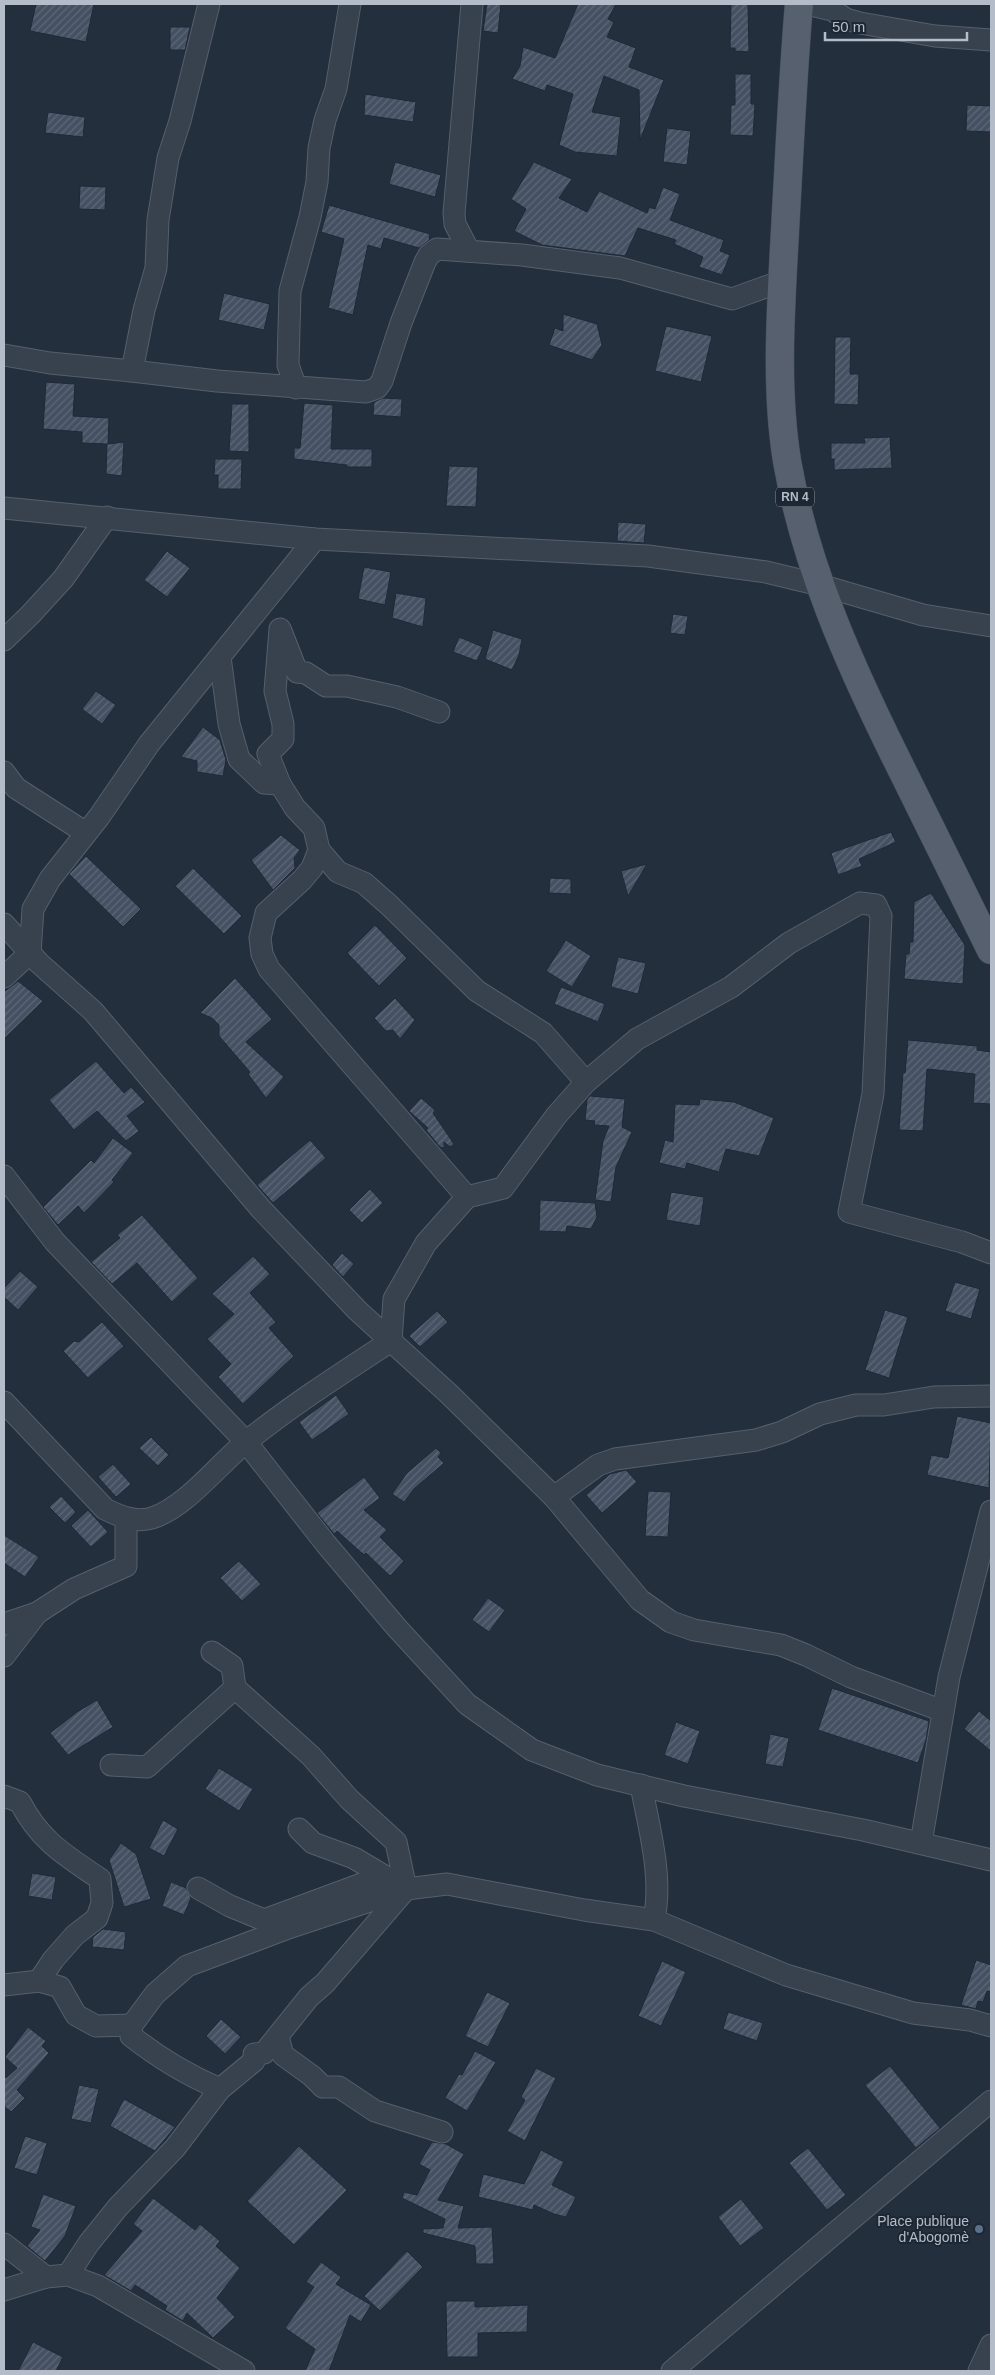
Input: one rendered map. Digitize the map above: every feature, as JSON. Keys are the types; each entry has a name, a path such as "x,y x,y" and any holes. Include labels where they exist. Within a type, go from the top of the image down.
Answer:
{"main road":[{"name":"RN 4","path":"799,4 782,281 781,398 787,460 802,529 820,585 866,697 991,950"}],"street":[{"path":"132,371 144,310 156,268 158,220 168,158 180,121 209,4"},
{"path":"296,388 288,365 290,291 317,182 321,139 325,120 336,89 350,4"},
{"path":"442,249 455,224 459,135 472,4"},
{"path":"807,4 832,10 846,19 860,23 935,36 991,40"},
{"path":"455,224 469,251"},
{"path":"4,355 50,363 296,388 366,392 377,388 382,381 400,323 425,262 429,255 437,249 522,255 620,268 732,299 782,281"},
{"path":"4,508 316,539 648,556 766,572 820,585 923,615 991,626"},
{"path":"4,640 63,579 107,517"},
{"path":"4,977 30,953 33,909 50,880 149,744 316,539"},
{"path":"263,603 280,629 297,672 306,673 326,686 347,686 397,697 439,712"},
{"path":"280,629 275,691 284,724 284,740 268,754 280,784 295,808 314,828 319,850 338,872 364,883 389,905 478,991 543,1033 586,1082"},
{"path":"220,657 229,724 239,759 264,783 280,784"},
{"path":"4,772 16,788 86,833"},
{"path":"319,850 312,868 302,880 266,913 260,938 262,954 269,969 467,1197"},
{"path":"391,1342 394,1299 426,1243 467,1197 503,1188 556,1116 586,1082 637,1039 731,987 789,942 860,903 876,905 881,916 873,1094 849,1212 962,1242 991,1253"},
{"path":"4,914 33,909"},
{"path":"4,924 30,953 93,1011 261,1209 358,1311 449,1394 554,1497 640,1600 671,1622 694,1630 781,1645 851,1677 943,1712"},
{"path":"4,1176 55,1242 246,1442 326,1544 397,1628 467,1704 532,1750 597,1775 921,1843 991,1860"},
{"path":"4,1402 105,1509 126,1519 151,1519 173,1509 246,1442 329,1382 391,1342"},
{"path":"554,1497 598,1465 615,1460 756,1440 782,1432 820,1414 856,1405 884,1405 934,1397 991,1396"},
{"path":"921,1843 949,1677 991,1512"},
{"path":"4,1624 37,1613 74,1589 126,1566 126,1519"},
{"path":"4,1656 37,1613"},
{"path":"212,1652 232,1666 235,1688 304,1750 349,1799 396,1842 406,1890"},
{"path":"111,1766 147,1767 235,1688"},
{"path":"641,1785 658,1877 658,1901 654,1920"},
{"path":"4,1796 20,1802 32,1824 59,1851 100,1879 102,1903 97,1918 75,1935 53,1960 39,1981"},
{"path":"299,1829 313,1843 354,1858 406,1890"},
{"path":"198,1888 230,1906 264,1920 383,1876"},
{"path":"220,2089 190,2076 159,2058 131,2036 132,2025 155,1994 187,1966 291,1927 406,1890 447,1884 584,1910 654,1920 786,1975 913,2013 970,2020 991,2026"},
{"path":"68,2275 112,2214 175,2148 220,2089 254,2061 254,2054 264,2053 309,1997 325,1983 406,1890"},
{"path":"4,1985 39,1981 60,1987 76,2015 96,2026 132,2025"},
{"path":"278,2037 283,2056 323,2087 339,2087 375,2111 442,2132"},
{"path":"672,2371 991,2100"},
{"path":"4,2244 46,2277"},
{"path":"4,2290 46,2277 68,2275 98,2286 244,2371"},
{"path":"979,2371 991,2345"}],"building":[{"path":"36,4 94,4 86,42 30,31"},
{"path":"487,4 501,4 498,33 483,31"},
{"path":"578,4 616,4 608,19 614,22 607,37 636,48 629,67 664,80 640,140 639,90 604,76 592,112 621,117 617,156 575,152 559,145 573,94 547,85 545,91 512,79 520,66 523,47 555,58"},
{"path":"731,4 748,4 749,52 735,51 735,48 730,48"},
{"path":"170,27 190,27 185,50 170,50"},
{"path":"735,74 751,74 751,104 755,104 753,136 730,135 731,105 735,105"},
{"path":"365,94 416,102 413,122 364,115"},
{"path":"967,105 991,106 991,132 966,131"},
{"path":"48,112 85,117 83,137 45,133"},
{"path":"667,128 691,131 687,165 663,162"},
{"path":"395,162 441,175 435,197 389,184"},
{"path":"534,162 572,179 559,198 587,212 599,191 647,213 649,207 655,209 663,187 680,194 670,220 724,240 720,251 730,255 722,275 699,267 703,257 674,244 676,240 638,228 625,256 542,245 514,231 526,209 511,199"},
{"path":"80,186 106,187 105,210 79,209"},
{"path":"329,205 430,234 429,240 419,248 384,238 381,249 368,245 353,315 328,308 344,239 321,232"},
{"path":"224,293 270,304 264,330 218,320"},
{"path":"563,314 597,324 602,345 592,360 549,345 555,328 563,331"},
{"path":"666,326 712,336 701,382 655,371"},
{"path":"835,337 851,337 850,374 859,374 858,405 834,404"},
{"path":"46,382 75,384 73,416 109,418 108,444 124,442 122,476 106,474 107,444 82,443 82,432 43,429"},
{"path":"383,398 402,399 401,417 373,415 374,402"},
{"path":"304,403 333,405 331,449 372,449 372,467 347,467 347,465 294,459 294,448 300,448"},
{"path":"232,404 249,404 249,452 229,451"},
{"path":"890,437 892,468 834,470 834,459 831,459 831,443 865,443 864,438"},
{"path":"215,459 242,459 241,489 218,489 218,475 214,475"},
{"path":"449,466 478,467 476,507 446,506"},
{"path":"618,522 646,524 644,543 617,541"},
{"path":"167,551 190,568 167,597 144,580"},
{"path":"364,567 391,572 385,605 358,599"},
{"path":"396,593 426,598 423,627 392,618"},
{"path":"673,614 688,616 685,635 670,633"},
{"path":"493,630 522,639 519,655 512,670 485,659"},
{"path":"459,637 483,647 477,661 453,652"},
{"path":"96,691 116,705 102,724 82,709"},
{"path":"203,727 220,740 226,760 223,776 197,772 197,761 181,757"},
{"path":"891,832 896,842 859,859 862,866 838,875 831,853"},
{"path":"281,835 300,850 294,858 295,868 273,890 251,860"},
{"path":"86,856 141,909 123,927 69,874"},
{"path":"647,864 628,896 621,871"},
{"path":"193,868 242,916 224,934 175,886"},
{"path":"550,878 571,879 571,894 549,893"},
{"path":"931,893 965,945 963,984 904,979 906,954 909,954 910,942 913,942 914,902"},
{"path":"375,925 407,958 379,986 347,953"},
{"path":"566,940 591,956 572,987 546,971"},
{"path":"618,957 646,963 638,994 611,987"},
{"path":"235,978 272,1019 246,1042 284,1077 266,1098 248,1074 250,1072 219,1036 219,1025 212,1018 200,1013"},
{"path":"18,981 43,1001 4,1039 4,992"},
{"path":"561,987 605,1004 598,1022 554,1004"},
{"path":"395,998 415,1020 400,1039 393,1030 386,1031 374,1018"},
{"path":"908,1040 977,1046 977,1050 991,1052 991,1104 973,1103 975,1074 927,1069 923,1131 899,1130 903,1072 905,1073"},
{"path":"96,1061 124,1093 131,1087 145,1102 127,1116 139,1131 126,1141 97,1111 74,1130 49,1100"},
{"path":"590,1096 625,1099 622,1127 632,1132 616,1167 611,1202 595,1200 603,1141 609,1126 594,1125 595,1121 585,1120 587,1100"},
{"path":"421,1098 435,1110 433,1113 454,1144 450,1147 444,1142 444,1148 440,1147 426,1130 428,1128 409,1111"},
{"path":"700,1099 734,1102 774,1118 759,1156 726,1149 719,1172 687,1163 685,1169 659,1163 665,1140 673,1142 675,1104 699,1105"},
{"path":"113,1138 133,1153 112,1180 114,1182 84,1213 78,1206 58,1225 43,1207 91,1160 94,1163"},
{"path":"310,1140 326,1158 273,1203 257,1185"},
{"path":"370,1189 383,1203 362,1223 349,1210"},
{"path":"671,1192 704,1197 700,1226 666,1220"},
{"path":"540,1200 595,1203 597,1217 591,1229 567,1226 566,1232 539,1231"},
{"path":"142,1215 198,1278 172,1302 137,1263 112,1284 91,1262 120,1238 117,1235"},
{"path":"342,1253 354,1264 343,1277 332,1265"},
{"path":"253,1256 270,1274 250,1293 276,1322 269,1328 294,1356 243,1404 218,1377 231,1364 207,1339 234,1314 212,1294"},
{"path":"20,1271 38,1287 18,1310 4,1297 4,1288"},
{"path":"955,1282 980,1289 971,1319 945,1311"},
{"path":"885,1310 908,1317 889,1378 865,1370"},
{"path":"437,1311 448,1322 420,1347 409,1336"},
{"path":"102,1322 124,1346 88,1378 63,1351 74,1341 79,1342"},
{"path":"336,1395 349,1414 312,1440 299,1422"},
{"path":"957,1416 991,1423 989,1488 927,1475 931,1455 948,1458"},
{"path":"151,1437 169,1455 158,1466 139,1448"},
{"path":"436,1448 441,1453 438,1457 444,1463 414,1489 404,1502 392,1494 407,1473"},
{"path":"113,1464 131,1484 116,1497 98,1477"},
{"path":"626,1470 637,1482 602,1513 586,1495 610,1474"},
{"path":"364,1477 380,1498 364,1510 387,1530 380,1537 404,1561 390,1576 366,1553 364,1555 337,1531 334,1534 317,1513"},
{"path":"648,1491 671,1492 668,1537 645,1536"},
{"path":"61,1496 76,1512 65,1523 49,1507"},
{"path":"88,1510 108,1532 91,1547 71,1526"},
{"path":"4,1535 39,1557 25,1577 4,1563"},
{"path":"239,1561 261,1584 242,1601 220,1578"},
{"path":"488,1598 505,1610 489,1632 472,1620"},
{"path":"832,1688 929,1721 926,1740 918,1763 818,1730"},
{"path":"97,1700 113,1727 68,1755 50,1733 77,1712"},
{"path":"979,1711 991,1721 991,1751 964,1729"},
{"path":"676,1722 700,1731 688,1764 664,1755"},
{"path":"770,1734 789,1738 783,1767 765,1764"},
{"path":"219,1768 253,1789 239,1811 205,1789"},
{"path":"163,1820 178,1829 164,1856 149,1848"},
{"path":"121,1843 136,1854 151,1899 124,1907 109,1860"},
{"path":"32,1873 56,1877 52,1900 28,1896"},
{"path":"171,1882 186,1888 191,1898 184,1915 162,1906"},
{"path":"103,1929 126,1932 124,1950 92,1947 93,1937"},
{"path":"976,1960 991,1965 991,1992 987,1991 983,2002 978,2001 976,2009 961,2005"},
{"path":"662,1961 686,1972 661,2026 638,2016"},
{"path":"487,1992 510,2003 488,2047 465,2036"},
{"path":"728,2012 763,2023 757,2041 723,2029"},
{"path":"221,2019 241,2037 225,2054 206,2036"},
{"path":"28,2027 46,2041 42,2046 49,2053 17,2090 25,2098 11,2112 4,2106 4,2075 6,2078 17,2068 5,2057"},
{"path":"475,2051 496,2062 467,2111 445,2098 459,2074 462,2075"},
{"path":"890,2066 940,2128 916,2148 865,2085"},
{"path":"536,2068 556,2078 525,2141 507,2131 525,2100 521,2097"},
{"path":"79,2085 99,2089 91,2123 71,2119"},
{"path":"124,2099 175,2127 155,2151 110,2126"},
{"path":"25,2136 47,2143 37,2175 14,2168"},
{"path":"432,2142 446,2144 464,2154 438,2200 464,2206 458,2228 492,2227 494,2264 476,2264 475,2246 423,2233 423,2229 443,2228 445,2219 402,2198 404,2192 417,2195 430,2170 419,2164"},
{"path":"299,2146 347,2190 294,2245 247,2201"},
{"path":"808,2148 846,2195 827,2210 789,2163"},
{"path":"541,2150 564,2162 552,2185 576,2197 566,2217 534,2205 533,2210 478,2197 483,2174 524,2184"},
{"path":"43,2194 76,2206 65,2236 45,2261 27,2246 40,2230 31,2227"},
{"path":"153,2198 195,2230 200,2224 220,2241 216,2246 240,2268 217,2298 235,2317 213,2338 187,2313 183,2321 165,2310 167,2306 135,2285 131,2291 104,2275 142,2231 133,2224"},
{"path":"741,2199 764,2228 740,2246 718,2217"},
{"path":"407,2251 423,2267 380,2311 364,2296"},
{"path":"321,2262 341,2277 336,2284 371,2305 361,2322 350,2315 329,2371 305,2371 315,2349 285,2328 314,2287 306,2282"},
{"path":"446,2301 475,2301 475,2307 528,2305 527,2332 478,2333 478,2357 447,2357"},
{"path":"33,2342 63,2357 56,2371 18,2371"}],"place":[{"name":"Place publique d'Abogomè","path":"979,2229"}]}
